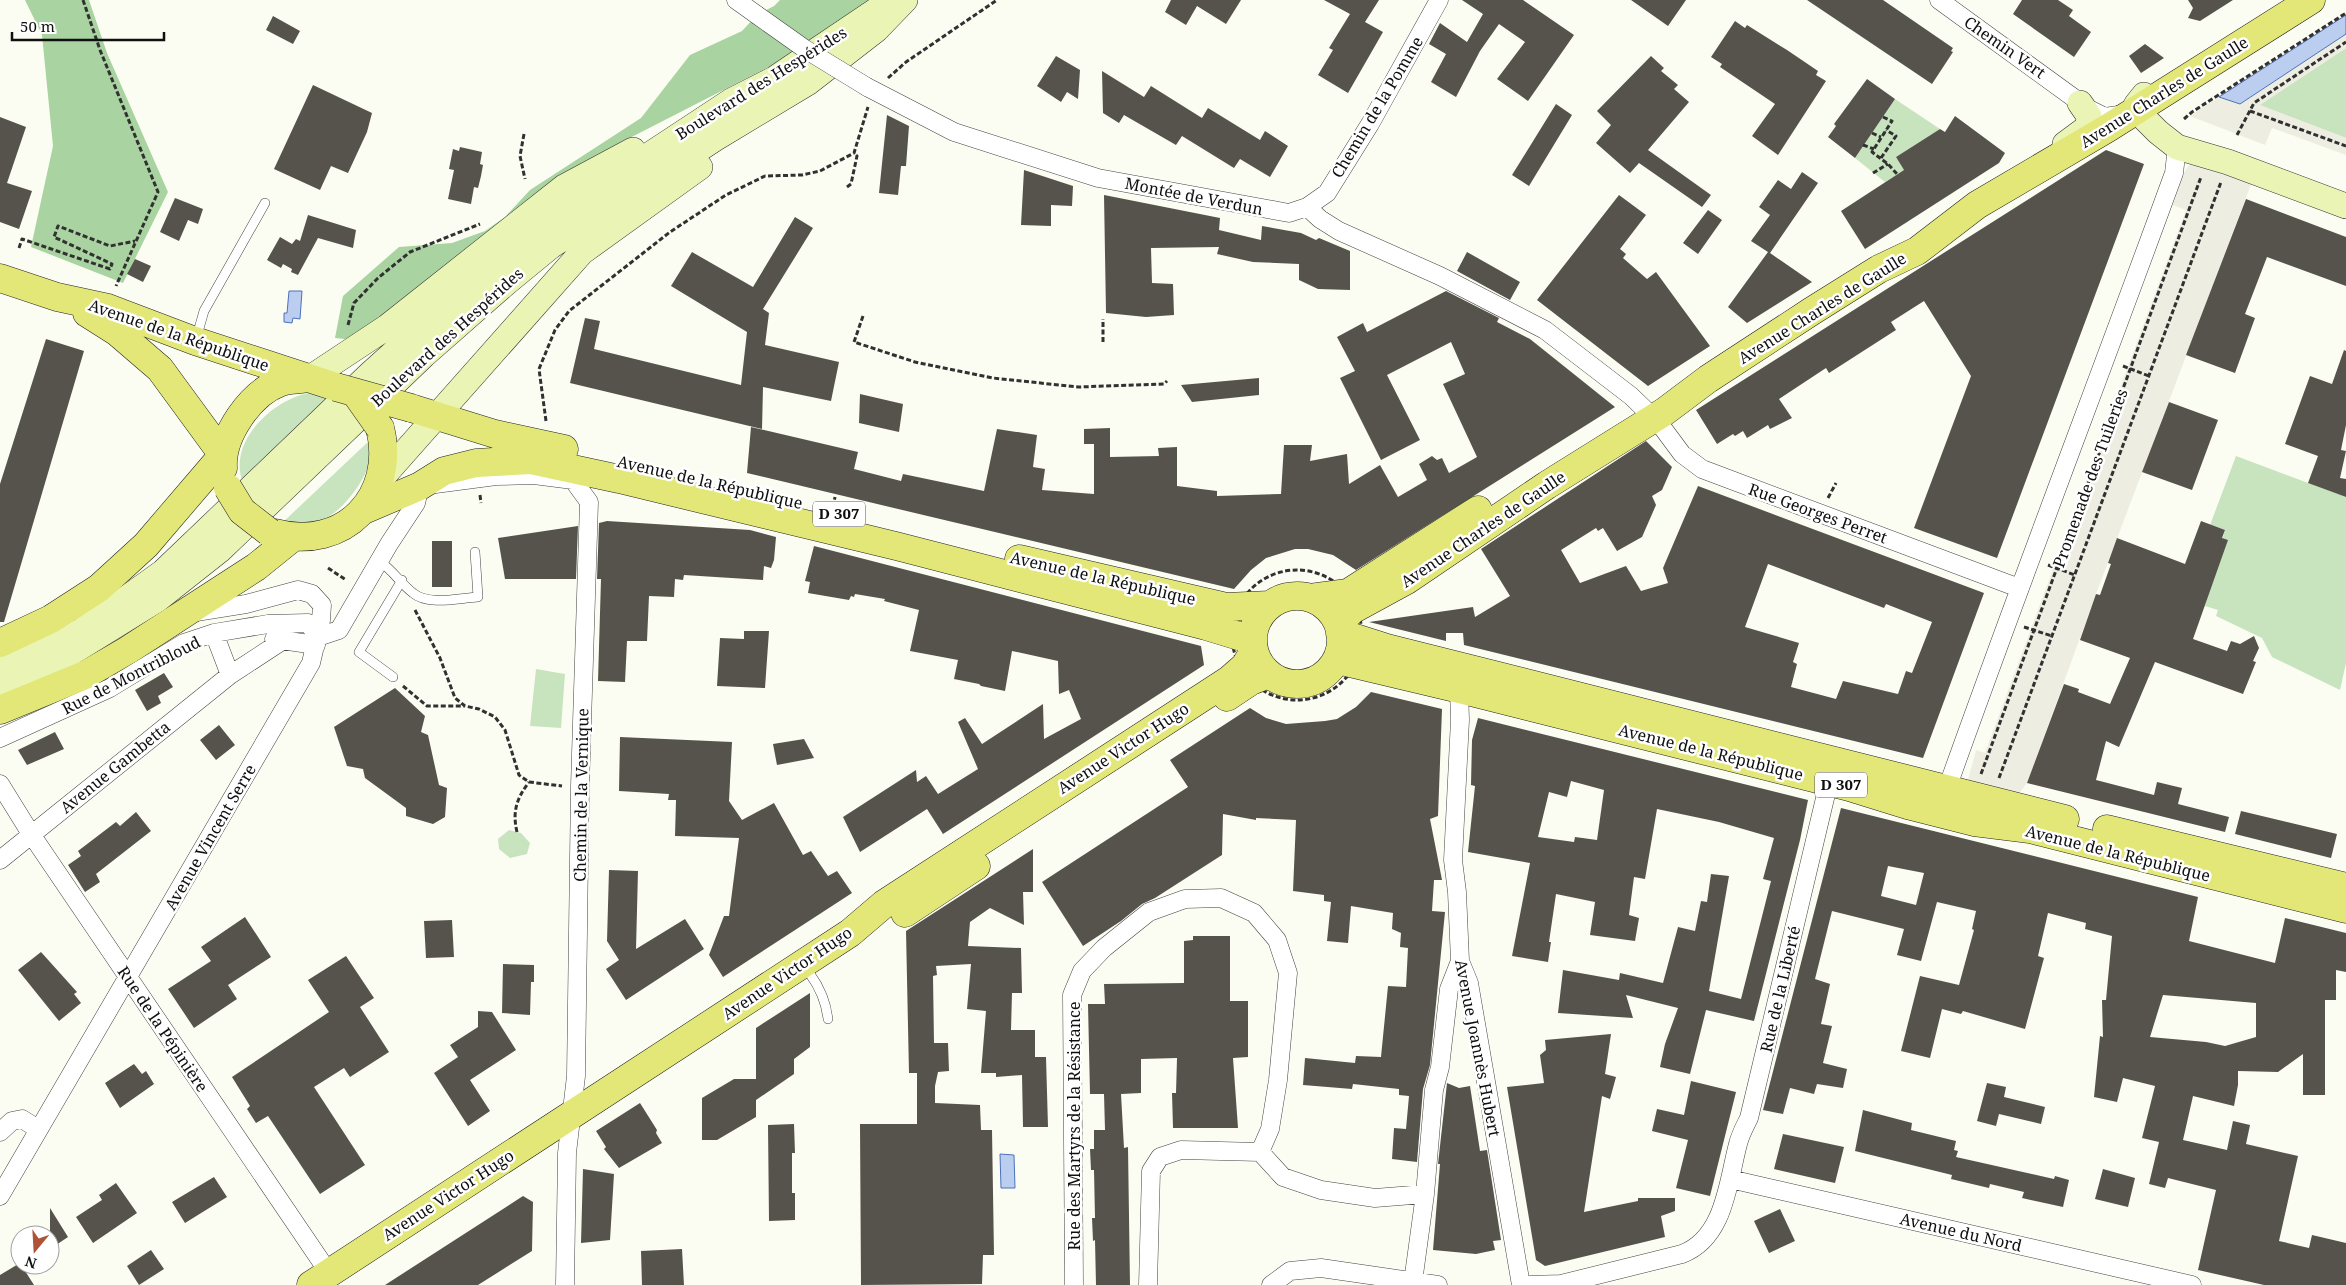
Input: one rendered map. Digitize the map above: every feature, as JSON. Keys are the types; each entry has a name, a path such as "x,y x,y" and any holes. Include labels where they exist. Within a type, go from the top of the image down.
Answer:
{"main road":[{"name":"Boulevard des Hespérides","path":"0,667 81,631 163,572 370,374 489,267 598,188 732,101 774,79 892,0"},
{"name":"Boulevard des Hespérides","path":"0,685 61,659 158,599 220,550 424,355 551,246 708,144 808,82 876,30 905,0"},
{"name":"Avenue Charles de Gaulle","path":"1348,632 1407,580 1540,490 1722,356 2083,111 2204,51 2287,0"},
{"name":"Avenue Charles de Gaulle","path":"1348,632 1612,426 1647,412 1708,379 1812,311 1879,270 1917,251 1977,205 2136,110 2311,0"},
{"path":"2204,51 2179,71 2142,96 2136,104 2136,110 2158,132 2178,147 2218,168 2346,206"},
{"path":"222,455 223,471 228,488 242,511 280,535 324,536 342,527 364,510 380,480 582,252 735,142 808,82"},
{"path":"0,643 51,620 99,588 146,545 222,455 229,434 239,418 258,397 281,382 310,378 387,327 564,187 603,164 732,101"},
{"path":"1977,205 2080,135 2088,127 2083,111"},
{"path":"0,278 63,298"},
{"name":"Avenue de la République","path":"63,298 108,308 195,341 310,378"},
{"name":"Avenue de la République","path":"63,298 117,332 160,369 222,455"},
{"path":"310,378 346,390 380,428 383,441 380,480"},
{"name":"Avenue de la République","path":"346,390 495,434 730,486 1039,564 1226,607 1248,651"},
{"name":"Avenue de la République","path":"364,510 420,486 444,471 476,463 531,460 619,479 896,546 1248,651"},
{"path":"0,710 85,675 185,613 256,567 280,535"},
{"name":"Avenue Charles de Gaulle","path":"1248,651 1257,620 1270,605 1282,598 1296,596 1310,598 1348,632"},
{"path":"1248,651 1280,681 1294,684 1307,683 1320,678 1330,670 1348,632"},
{"name":"Avenue de la République","path":"1348,632 1459,689 1829,780 1946,790 1985,791 2345,899"},
{"name":"Avenue de la République","path":"1348,632 1387,648 1829,780"},
{"name":"Avenue Victor Hugo","path":"325,1281 569,1133 978,865 994,850 1248,651"},
{"name":"Avenue Victor Hugo","path":"569,1133 850,933 884,904 1229,680 1248,651"},
{"name":"Avenue de la République","path":"1946,790 2004,828 2030,829 2345,899"}],"street":[{"name":"Montée de Verdun","path":"736,0 805,49 867,87 954,132 1098,178 1274,211 1289,213 1307,207"},
{"name":"Chemin de la Pomme","path":"1307,207 1327,193 1370,124 1439,0"},
{"name":"Chemin Vert","path":"1938,0 2083,111"},
{"path":"2083,111 2106,117 2121,116 2136,110"},
{"name":"Promenade des Tuileries","path":"1946,790 2174,172 2178,147"},
{"path":"1307,207 1320,219 1339,231 1440,276 1545,330 1647,412"},
{"name":"Rue Georges Perret","path":"1647,412 1682,454 1702,469 2019,588"},
{"name":"Avenue de la République","path":"420,486 496,476 534,476 574,480"},
{"name":"Chemin de la Vernique","path":"565,1285 569,1133 576,1076 580,786 589,502 574,480"},
{"path":"232,631 269,639 317,641 339,630 379,561 416,503 420,486"},
{"name":"Avenue Vincent Serre","path":"0,1196 312,663 322,605 312,594 298,590 246,604 185,613"},
{"name":"Rue de Montribloud","path":"0,738 110,688 184,643 214,633 268,624 308,623 317,641"},
{"path":"214,633 230,675"},
{"name":"Avenue Gambetta","path":"0,860 230,675 285,639"},
{"name":"Avenue Joannès Hubert","path":"1459,689 1460,720 1453,860 1457,892 1460,962 1469,983 1521,1285"},
{"name":"Rue de la Liberté","path":"1530,1285 1561,1284 1691,1251 1707,1236 1716,1222 1725,1201 1739,1141 1749,1118 1829,780"},
{"name":"Rue de la Pépinière","path":"0,784 31,834 128,977 325,1281"},
{"name":"Rue des Martyrs de la Résistance","path":"1074,1285 1072,995 1082,970 1104,948 1149,912 1185,899 1221,898 1254,913 1277,940 1288,973 1278,1080 1270,1129 1260,1152"},
{"path":"1413,1282 1425,1194 1434,1090 1440,1067 1449,989 1460,962"},
{"path":"0,1132 12,1121 22,1119 38,1129"},
{"path":"1148,1285 1151,1171 1160,1157 1181,1150 1260,1152 1283,1177 1321,1190 1375,1198 1425,1194"},
{"name":"Avenue du Nord","path":"1730,1179 2192,1285"},
{"path":"1272,1285 1290,1271 1321,1268 1438,1285"}],"lane":[{"path":"195,341 204,311 265,203"},
{"name":"Avenue de la République","path":"574,480 592,483 619,479"},
{"path":"379,561 414,594 433,600 478,597 475,552"},
{"path":"392,677 359,652 401,583"},
{"path":"810,974 818,985 826,1004 828,1019"}],"path":[{"path":"83,0 100,50 158,192 118,280"},
{"path":"547,429 539,369 555,330 569,311 670,232 726,195 765,176 802,175 820,171 854,152 868,107 877,110 887,80 906,62 997,0"},
{"path":"2184,119 2346,13"},
{"path":"2237,135 2254,103 2346,42"},
{"path":"2250,111 2346,146"},
{"path":"1883,117 1892,121 1872,152 1898,174"},
{"path":"1881,158 1896,136 1886,130"},
{"path":"1872,133 1881,138"},
{"path":"524,134 520,156 525,179"},
{"path":"1863,146 1874,149"},
{"path":"847,187 851,184 857,156 854,152"},
{"name":"Promenade des Tuileries","path":"1985,791 2034,630 2202,176 2208,163 2218,168"},
{"path":"1873,172 1888,164"},
{"path":"1985,791 2052,636 2075,575 2149,376 2218,168"},
{"path":"347,330 354,303 378,278 410,252 485,221"},
{"path":"19,248 22,240 110,269 112,264 54,237 58,226 110,246 135,241"},
{"path":"863,316 854,342 915,362 993,378 1078,387 1164,384 1167,381"},
{"path":"1103,319 1103,342"},
{"path":"2130,369 2149,376"},
{"path":"832,508 835,496"},
{"path":"328,568 353,585"},
{"path":"2058,569 2075,575"},
{"path":"1302,570 1321,574 1338,584 1348,632 1344,681 1333,690 1319,697 1305,700 1276,697 1262,691 1248,651 1244,596 1258,582 1276,573 1302,570"},
{"path":"401,583 440,658 454,698 464,706"},
{"path":"2034,630 2052,636"},
{"path":"392,677 428,706 479,708 494,717 505,730 519,775 529,782 571,787"},
{"path":"517,832 514,819 518,797 529,782"}],"green space":[{"path":"25,0 89,0 107,53 168,192 123,283 31,247 53,146 42,35"},
{"path":"780,0 871,0 780,61 618,144 570,171 390,311 358,333 345,339 335,338 343,296 399,247 452,243 485,231 505,217 530,190 641,118 690,55 742,31 757,15 774,6"},
{"path":"2346,48 2346,138 2259,105"},
{"path":"1895,99 1940,129 1896,157 1904,170 1885,182 1855,158"},
{"path":"308,393 328,396 243,483 240,468 241,453 247,439 256,426 267,414 280,405"},
{"path":"370,440 370,458 366,471 356,490 341,507 333,514 316,522 281,524"},
{"path":"2236,456 2346,497 2346,663 2340,690 2272,657 2262,638 2216,616 2218,610 2205,606 2225,530 2210,525"},
{"path":"536,669 565,674 561,728 530,726"},
{"path":"509,830 521,833 530,843 527,854 510,858 499,849 498,839"}],"shaded area":[{"path":"2346,34 2346,48 2260,105 2346,138 2346,155 2272,128 2265,145 2190,116 2219,97 2240,104"},
{"path":"2197,161 2253,179 2096,594 2027,783 2016,797 1989,790 1968,780 1976,750 1985,753 2186,210 2173,205 2183,175 2188,166"}],"water":[{"path":"2346,15 2346,34 2240,104 2219,97"},
{"path":"289,291 302,291 300,319 293,318 292,323 284,322 284,313 287,313"},
{"path":"1000,1154 1014,1155 1015,1188 1001,1188"}],"building":[{"path":"1171,0 1241,0 1226,24 1197,6 1186,25 1165,12"},
{"path":"1324,0 1379,0 1365,22 1383,32 1348,93 1318,75 1333,50 1329,48 1350,14"},
{"path":"1462,0 1523,0 1574,35 1528,101 1497,79 1525,42 1499,24 1480,51 1456,97 1431,82 1446,54 1429,44 1440,23 1467,42 1483,14"},
{"path":"1631,0 1686,0 1668,26"},
{"path":"1807,0 1883,0 1953,48 1951,51 1953,52 1932,84"},
{"path":"2022,0 2058,0 2073,10 2069,16 2091,32 2074,57 2013,14"},
{"path":"2188,0 2233,0 2200,21 2188,18 2193,8"},
{"path":"273,16 300,31 293,44 266,30"},
{"path":"1735,21 1745,28 1747,25 1787,50 1818,71 1816,75 1826,81 1778,155 1752,136 1775,104 1720,67 1722,64 1711,57"},
{"path":"2145,44 2164,58 2141,73 2129,56"},
{"path":"1056,56 1080,70 1078,99 1067,92 1061,102 1037,86"},
{"path":"1651,56 1664,68 1661,71 1678,85 1674,89 1689,102 1648,150 1711,195 1702,207 1639,163 1630,173 1596,143 1611,125 1597,111"},
{"path":"1102,71 1144,97 1151,86 1202,118 1208,108 1260,140 1265,131 1288,146 1270,177 1240,159 1234,168 1182,136 1176,145 1124,115 1119,123 1103,113"},
{"path":"1867,79 1895,99 1855,158 1828,137 1836,126 1834,124"},
{"path":"313,85 372,113 367,132 348,173 331,166 320,190 274,169"},
{"path":"1556,104 1572,115 1529,186 1512,175"},
{"path":"887,115 909,126 906,166 901,166 898,195 879,193"},
{"path":"1955,116 2005,153 1999,163 1865,249 1841,211 1904,170 1896,157 1940,129 1945,132"},
{"path":"0,117 26,127 7,183 32,191 19,229 0,222"},
{"path":"460,147 482,152 480,164 483,165 481,176 478,188 474,187 471,204 448,199 454,170 449,169 453,149 459,151"},
{"path":"2106,150 2144,164 1997,558 1914,528 1971,376 1924,301 1891,322 1896,330 1829,373 1826,368 1779,399 1792,418 1770,429 1768,425 1747,438 1743,431 1735,436 1733,434 1717,444 1696,410"},
{"path":"1024,170 1073,186 1072,206 1051,205 1051,226 1021,225"},
{"path":"1802,172 1818,183 1770,253 1812,282 1747,323 1728,307 1768,252 1751,241 1770,215 1759,207 1778,180 1791,189"},
{"path":"1104,195 1220,218 1219,230 1261,240 1262,226 1301,233 1316,240 1319,238 1350,251 1350,290 1318,289 1299,280 1299,264 1253,262 1217,254 1219,247 1151,248 1152,283 1173,284 1174,315 1146,317 1106,313"},
{"path":"1619,195 1646,215 1620,249 1626,254 1623,258 1647,279 1656,272 1710,346 1648,386 1537,300"},
{"path":"175,198 203,209 198,224 188,220 179,241 160,232"},
{"path":"2246,199 2346,237 2346,286 2267,257 2245,314 2255,318 2235,373 2186,355"},
{"path":"1708,210 1722,220 1698,254 1683,243"},
{"path":"308,215 356,230 353,248 318,238 298,275 291,272 292,269 283,264 281,268 267,260 280,237 292,244 296,239 300,241"},
{"path":"795,217 813,228 763,309 769,313 765,345 839,362 831,401 763,387 762,429 570,383 585,318 600,321 594,349 741,385 747,332 671,286 692,252 753,287"},
{"path":"1467,252 1520,282 1510,300 1457,271"},
{"path":"135,259 151,266 143,282 127,274"},
{"path":"1446,291 1499,318 1497,322 1530,339 1615,407 1356,570 1333,555 1308,549 1295,549 1266,558 1251,570 1234,589 747,473 751,427 858,452 854,469 901,481 903,474 984,491 997,429 1037,435 1033,467 1045,469 1042,490 1094,494 1094,444 1084,444 1084,429 1110,428 1110,457 1159,456 1158,448 1177,447 1177,486 1217,491 1217,496 1281,494 1284,445 1312,445 1310,461 1347,454 1349,484 1380,465 1398,497 1427,480 1419,464 1432,456 1437,460 1442,458 1449,473 1477,457 1443,384 1465,374 1451,342 1387,375 1420,440 1381,460 1340,378 1355,371 1337,337 1363,323 1367,332"},
{"path":"46,339 84,351 4,622 0,622 0,484"},
{"path":"2344,350 2346,351 2346,425 2341,450 2346,451 2340,478 2346,479 2346,497 2308,483 2318,456 2285,444 2310,376 2332,384"},
{"path":"1259,378 1259,395 1192,402 1181,385"},
{"path":"860,394 903,404 899,432 859,423"},
{"path":"2169,402 2218,420 2192,490 2142,472"},
{"path":"1646,441 1672,467 1662,490 1652,496 1656,505 1642,537 1617,551 1603,528 1598,531 1596,528 1561,550 1580,583 1626,566 1641,591 1668,583 1663,568 1698,486 1984,593 1923,758 1464,645 1463,633 1446,633 1446,641 1369,622 1473,607 1475,617 1510,596 1481,549","holes":["1768,564 1884,608 1886,604 1932,622 1912,673 1906,671 1898,694 1843,681 1836,699 1791,687 1797,664 1793,662 1799,643 1745,627"]},
{"path":"607,521 750,530 776,537 774,560 771,568 764,566 763,580 684,575 683,580 675,579 674,597 649,596 647,641 627,641 625,682 598,681 601,579 597,579 599,523"},
{"path":"2201,521 2225,530 2222,538 2228,540 2193,639 2227,651 2231,641 2240,644 2254,636 2259,648 2253,661 2256,662 2243,694 2155,662 2119,747 2106,741 2096,780 2154,795 2157,782 2182,788 2178,804 2229,817 2225,832 2027,783 2064,684 2079,689 2078,692 2110,704 2130,658 2080,640 2096,594 2100,595 2111,564 2108,563 2117,538 2185,564"},
{"path":"578,526 576,579 505,579 498,538"},
{"path":"432,541 452,541 452,587 432,587"},
{"path":"814,546 1201,646 1204,665 943,834 927,809 860,852 843,817 916,770 917,782 926,776 938,794 978,769 958,722 965,718 982,744 1043,704 1044,739 1081,719 1069,690 1059,694 1058,661 1012,651 1005,691 954,679 958,660 910,651 919,610 884,601 885,599 855,594 849,600 808,593 810,582 805,581"},
{"path":"744,631 769,631 765,688 717,686 720,638 744,639"},
{"path":"164,673 173,687 158,696 161,703 147,711 135,690"},
{"path":"395,688 425,716 421,732 428,735 439,785 447,788 445,817 433,824 406,816 406,808 365,778 363,769 347,766 334,727"},
{"path":"1371,692 1442,709 1438,816 1430,819 1442,880 1434,880 1432,911 1445,912 1430,1065 1423,1089 1417,1162 1392,1159 1394,1128 1406,1129 1409,1096 1399,1095 1399,1089 1353,1084 1352,1089 1303,1085 1305,1058 1355,1063 1356,1056 1381,1057 1388,986 1406,987 1408,948 1400,947 1401,933 1392,929 1393,913 1351,906 1348,943 1327,941 1331,902 1324,901 1324,895 1293,891 1296,820 1256,818 1256,820 1223,814 1222,855 1155,898 1142,904 1121,921 1083,946 1042,882 1188,787 1170,760 1250,708 1266,718 1286,724 1325,721 1337,719 1356,707"},
{"path":"1478,718 1808,800 1800,840 1754,1021 1706,1010 1690,1074 1660,1067 1665,1044 1678,1008 1626,995 1633,1018 1558,1013 1563,970 1619,980 1620,973 1663,983 1678,927 1695,931 1701,901 1707,902 1711,874 1729,876 1709,991 1741,999 1771,881 1763,879 1774,838 1719,822 1657,809 1645,879 1634,877 1629,915 1639,918 1635,941 1590,935 1595,902 1556,894 1548,962 1512,956 1530,863 1468,852 1475,786 1471,785 1472,740","holes":["1571,781 1604,790 1597,840 1575,837 1574,842 1538,837 1549,792 1567,797"]},
{"path":"219,725 235,745 216,760 200,740"},
{"path":"55,732 64,749 27,765 18,750"},
{"path":"620,737 732,742 729,801 742,820 774,803 803,855 811,851 828,876 837,871 852,893 723,977 709,955 724,916 729,916 739,838 675,836 676,800 668,800 669,794 619,791"},
{"path":"804,739 814,758 777,765 773,744"},
{"path":"1841,808 2198,897 2189,941 2275,963 2285,918 2346,933 2346,972 2336,970 2336,1000 2325,1000 2325,1095 2303,1095 2303,1054 2278,1072 2238,1071 2238,1085 2234,1106 2193,1096 2183,1140 2227,1150 2233,1121 2250,1125 2246,1144 2298,1156 2279,1241 2309,1248 2312,1235 2346,1243 2346,1285 2264,1285 2198,1270 2216,1190 2168,1178 2165,1188 2149,1184 2159,1142 2142,1138 2155,1086 2123,1078 2117,1102 2094,1097 2100,1036 2103,1037 2102,1000 2106,1000 2112,936 2085,929 2086,923 2048,913 2038,956 2044,958 2025,1029 1963,1011 1961,1014 1942,1009 1930,1058 1901,1051 1920,976 1959,985 1974,930 1972,929 1976,911 1937,902 1921,961 1897,955 1904,929 1832,911 1815,979 1830,984 1821,1024 1832,1026 1823,1063 1847,1069 1843,1088 1817,1084 1814,1094 1790,1088 1783,1114 1763,1110","holes":["1888,866 1924,873 1916,905 1881,896","2163,995 2256,1003 2256,1037 2225,1046 2206,1042 2150,1037"]},
{"path":"2241,811 2337,834 2331,858 2235,834"},
{"path":"136,812 151,831 96,874 100,882 85,892 68,865 81,856 78,851 116,822 120,826"},
{"path":"1033,849 1033,892 1023,892 1024,925 990,908 970,922 968,946 1021,948 1022,993 1012,993 1011,1030 1035,1030 1035,1057 1046,1057 1048,1127 1023,1127 1022,1075 996,1077 996,1073 981,1073 986,1011 967,1009 971,964 936,966 937,975 933,976 934,1043 948,1043 949,1071 938,1072 935,1086 935,1103 980,1105 981,1130 992,1130 994,1255 983,1255 982,1284 861,1285 860,1124 917,1124 917,1073 909,1073 906,931"},
{"path":"609,870 638,871 636,949 685,919 704,949 626,1000 606,969 619,960 607,941"},
{"path":"245,917 271,957 228,985 237,999 194,1028 168,989 211,961 201,947"},
{"path":"452,920 454,957 426,958 424,921"},
{"path":"1193,936 1230,936 1230,1001 1248,1001 1248,1057 1233,1058 1238,1128 1173,1128 1172,1093 1176,1093 1177,1058 1141,1059 1141,1093 1121,1094 1124,1148 1128,1147 1130,1285 1096,1285 1095,1240 1093,1241 1092,1218 1095,1218 1094,1170 1091,1170 1090,1149 1094,1149 1094,1130 1105,1130 1104,1094 1090,1094 1088,1004 1105,1004 1104,984 1184,983 1184,941 1193,940"},
{"path":"41,952 77,992 74,994 81,1003 59,1021 18,970"},
{"path":"346,956 374,998 360,1007 389,1052 350,1077 344,1068 314,1087 365,1165 320,1194 268,1116 256,1123 247,1109 250,1106 232,1077 329,1012 308,980"},
{"path":"503,964 534,965 534,982 531,982 530,1015 502,1013"},
{"path":"810,993 810,1047 794,1059 794,1074 756,1100 756,1117 717,1140 702,1140 702,1098 734,1079 756,1079 756,1028"},
{"path":"478,1011 492,1012 516,1050 470,1080 490,1111 468,1126 434,1073 458,1057 450,1045 478,1027"},
{"path":"1611,1034 1605,1074 1616,1077 1610,1099 1602,1096 1584,1212 1638,1201 1638,1198 1675,1198 1675,1211 1661,1216 1665,1237 1545,1266 1536,1260 1507,1087 1544,1083 1540,1055 1546,1050 1545,1040"},
{"path":"134,1064 142,1074 146,1071 154,1084 120,1108 105,1083"},
{"path":"1691,1081 1736,1092 1710,1196 1676,1188 1688,1140 1652,1131 1657,1109 1684,1115"},
{"path":"1447,1083 1459,1088 1470,1086 1480,1151 1487,1150 1501,1240 1493,1241 1495,1250 1476,1254 1433,1250 1440,1164 1438,1164"},
{"path":"1987,1083 2006,1087 2004,1097 2045,1107 2041,1124 1999,1114 1996,1126 1977,1121"},
{"path":"640,1103 657,1130 656,1133 662,1143 619,1168 604,1149 606,1147 596,1131"},
{"path":"1863,1110 1912,1123 1911,1130 1956,1141 1954,1150 1958,1151 1956,1157 2054,1179 2055,1176 2069,1180 2063,1207 2022,1198 2024,1192 1990,1184 1989,1188 1951,1179 1952,1175 1855,1151"},
{"path":"794,1124 795,1153 792,1153 792,1193 795,1193 795,1220 769,1221 768,1125"},
{"path":"1783,1134 1844,1147 1835,1183 1774,1169"},
{"path":"583,1169 614,1174 610,1240 581,1243"},
{"path":"2103,1169 2135,1178 2128,1207 2095,1199"},
{"path":"214,1177 227,1197 185,1223 172,1202"},
{"path":"116,1183 137,1213 93,1243 76,1217 102,1200 99,1195"},
{"path":"523,1196 533,1202 532,1251 478,1285 385,1285"},
{"path":"50,1208 68,1237 60,1242 60,1225 50,1225"},
{"path":"1780,1209 1795,1241 1769,1253 1754,1221"},
{"path":"682,1249 684,1285 642,1285 641,1251"},
{"path":"151,1250 164,1269 139,1285 127,1266"},
{"path":"10,1269 10,1275 28,1275 34,1285 0,1285 0,1275"}]}
